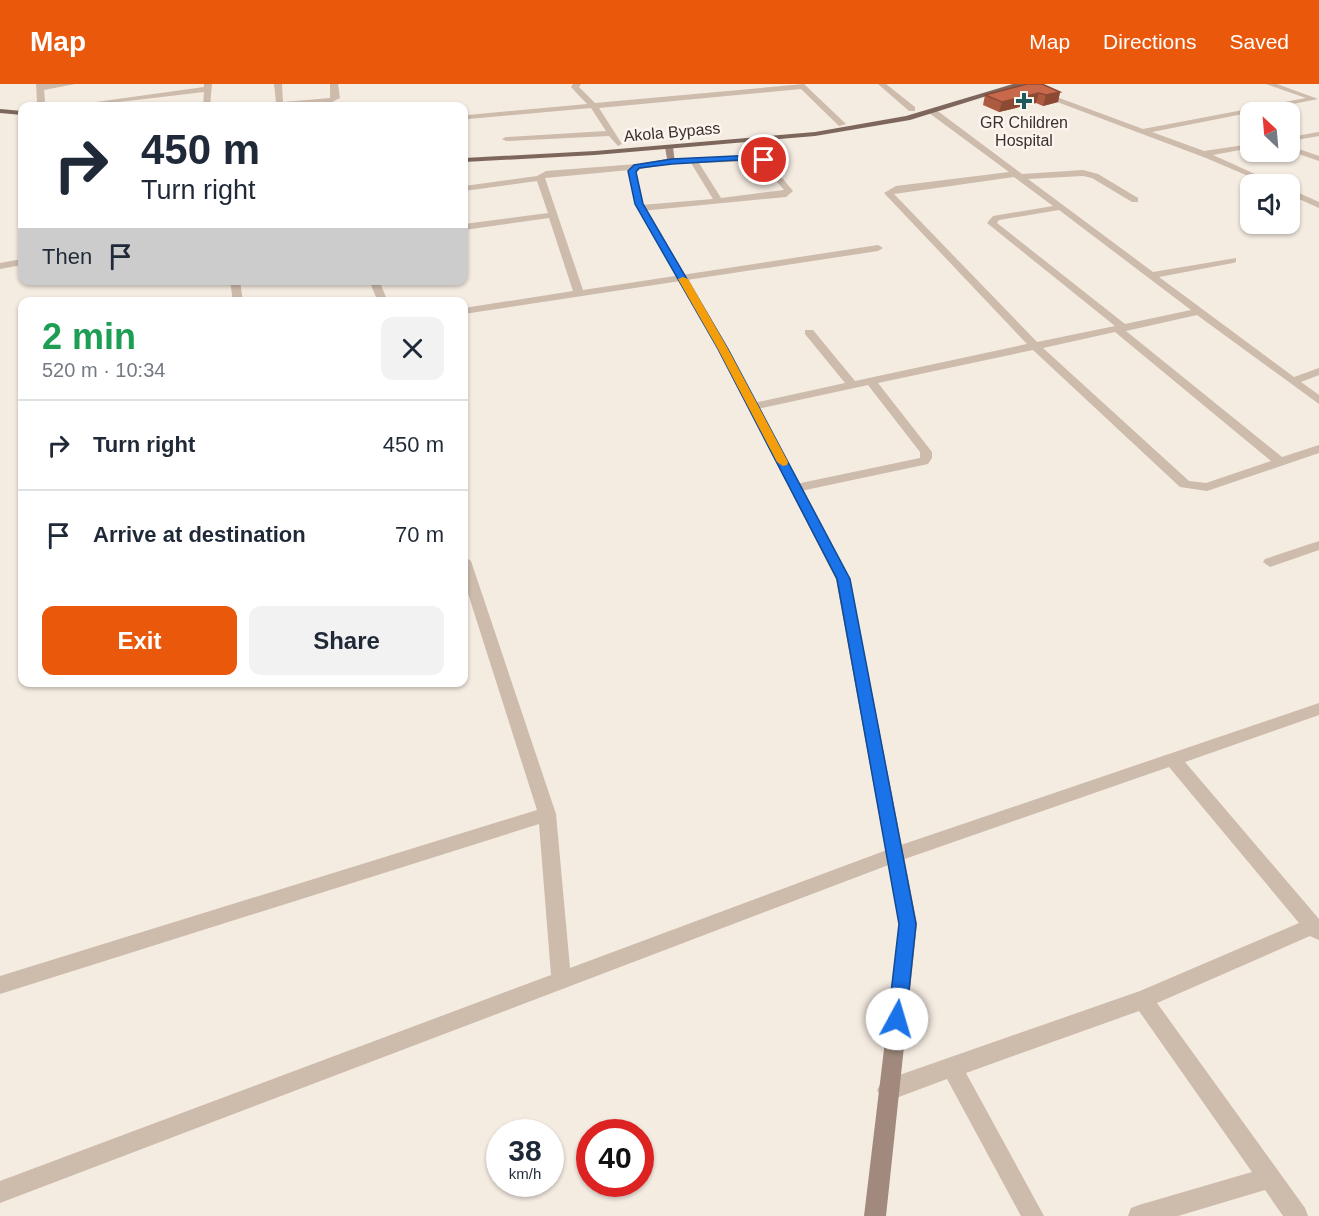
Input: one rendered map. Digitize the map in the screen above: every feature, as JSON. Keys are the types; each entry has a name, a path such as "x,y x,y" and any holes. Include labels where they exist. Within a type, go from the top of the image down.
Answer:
{"main road":[{"name":"Akola Bypass","path":"468,153 750,136 842,124 912,110 999,84"},
{"name":"Akola Bypass","path":"468,160 671,154 815,134 907,118 1019,85"},
{"path":"0,111 18,117"},
{"path":"0,118 18,118"}],"street":[{"path":"41,102 40,86 71,84"},
{"path":"278,84 280,102"},
{"path":"311,102 335,99 334,84"},
{"path":"577,84 575,87 592,105 618,144"},
{"path":"882,84 912,110"},
{"path":"1270,84 1316,100"},
{"path":"1019,85 1204,154 1250,174"},
{"path":"98,102 208,86 207,102"},
{"path":"468,117 802,86 842,124"},
{"path":"1141,132 1316,100"},
{"path":"932,111 1319,401"},
{"path":"506,139 612,134"},
{"path":"1300,137 1319,134"},
{"path":"1204,154 1240,148"},
{"path":"1300,152 1319,159"},
{"path":"468,187 539,178 546,174 637,166 671,154 693,160 761,158 789,191 783,195 641,208"},
{"path":"693,160 719,201"},
{"path":"637,166 632,171 641,208 753,406 843,579 908,924 875,1216"},
{"path":"1135,200 1095,176 1083,173 1019,176 896,189 888,194 1035,346 1185,484 1207,487 1319,449"},
{"path":"539,178 579,293"},
{"path":"1300,196 1319,205"},
{"path":"1061,207 996,218 993,223 1280,462"},
{"path":"468,227 552,215"},
{"path":"468,310 878,248"},
{"path":"1152,275 1233,260"},
{"path":"0,266 18,263"},
{"path":"753,406 1200,311"},
{"path":"808,332 852,385"},
{"path":"1292,381 1319,371"},
{"path":"796,488 926,458 926,452 871,381"},
{"path":"1270,562 1319,545"},
{"path":"468,573 547,814 561,981"},
{"path":"0,1192 895,855 1319,710"},
{"path":"888,1090 1143,1000 1316,930 1173,760"},
{"path":"0,985 547,814"},
{"path":"1143,1000 1297,1216"},
{"path":"952,1067 1033,1216"},
{"path":"1139,1216 1270,1178"}],"building":[{"path":"1027,84 1042,84 1060,92 1046,95 1039,93 1002,102 985,95"}],"slow traffic":[{"path":"683,279 783,462"}],"place":[{"name":"GR Children Hospital","path":"1024,101"}],"route":[{"path":"764,160 756,157 672,161 637,166 632,171 639,204 723,349 843,579 908,924 897,1019"}]}
